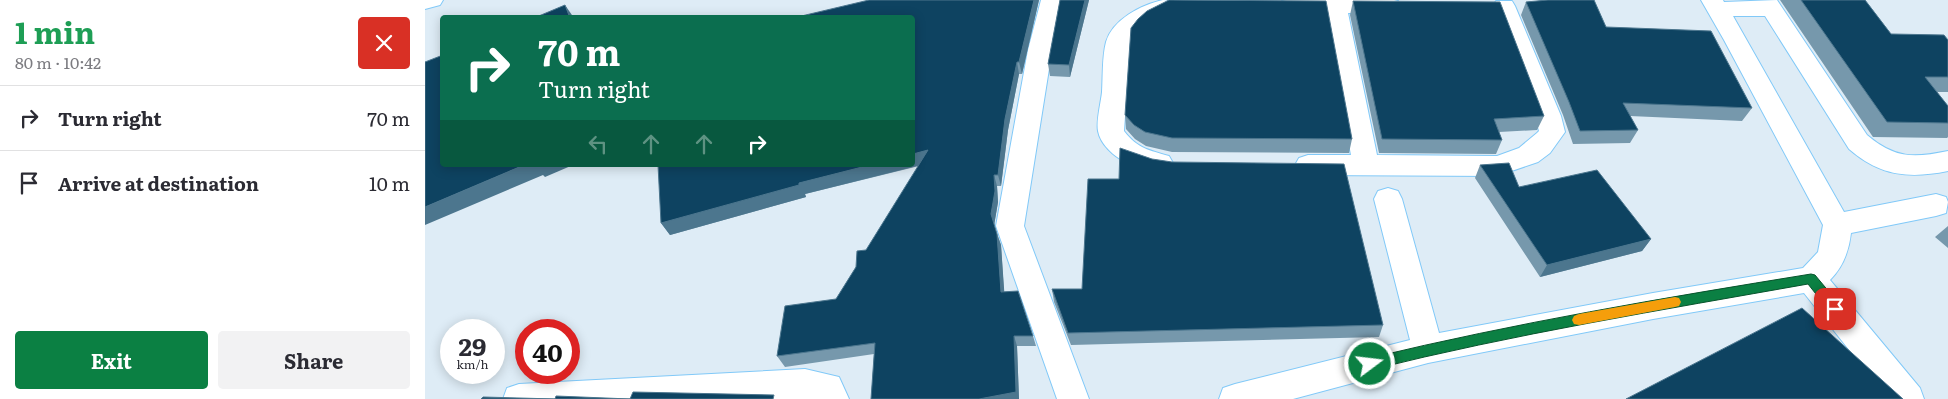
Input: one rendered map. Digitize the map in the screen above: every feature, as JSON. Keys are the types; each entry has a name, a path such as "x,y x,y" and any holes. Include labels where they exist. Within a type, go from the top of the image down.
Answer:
{"street":[{"path":"425,2 432,0"},
{"path":"1052,0 1040,50 1010,226 1073,399"},
{"path":"1714,4 1769,5 1858,142 1865,149 1892,162 1913,166 1948,161"},
{"path":"1235,399 1427,349 1653,306 1811,279 1827,266 1836,244 1837,224 1741,48 1714,4"},
{"path":"1181,164 1154,163 1128,153 1117,143 1111,131 1118,42 1122,34 1147,12 1158,8 1190,6"},
{"path":"1267,6 1413,6"},
{"path":"1335,6 1366,165"},
{"path":"1288,165 1497,166 1522,160 1541,148 1552,132 1548,116 1505,7"},
{"path":"1388,198 1427,349"},
{"path":"1837,224 1936,205"},
{"path":"1811,279 1909,399"},
{"path":"519,399 805,384 827,388 833,399"}],"building":[{"path":"869,0 1034,0 1019,62 1017,62 1005,119 998,175 994,175 995,191 991,214 997,234 1001,292 1018,291 1033,336 1014,336 1016,392 979,399 871,399 875,343 777,356 785,306 836,299 856,267 857,251 866,250 928,150 915,153 915,15 806,15"},
{"path":"1060,0 1085,0 1069,65 1048,64"},
{"path":"1169,0 1326,1 1352,139 1172,138 1145,132 1134,125 1125,115 1131,28 1147,11"},
{"path":"1594,0 1606,27 1711,31 1752,108 1623,103 1638,130 1580,131 1526,2"},
{"path":"1801,0 1865,0 1891,34 1944,35 1948,40 1948,77 1925,77 1948,106 1948,123 1887,122"},
{"path":"1353,1 1500,2 1544,116 1494,119 1502,140 1382,139"},
{"path":"565,5 569,15 541,15"},
{"path":"440,56 440,167 519,167 425,207 425,62"},
{"path":"1120,148 1152,159 1172,162 1344,164 1383,325 1068,333 1052,289 1082,289 1088,179 1119,179"},
{"path":"1509,163 1519,187 1597,170 1651,239 1547,265 1480,165"},
{"path":"658,167 862,167 799,183 799,185 661,223"},
{"path":"1802,308 1903,399 1626,399"},
{"path":"633,392 774,395 773,399 630,399"},
{"path":"556,396 630,399 555,399"},
{"path":"483,397 555,399 481,399"}],"slow traffic":[{"path":"1579,320 1675,302"}],"route":[{"path":"1370,364 1446,345 1653,306 1811,279 1835,309"}]}
